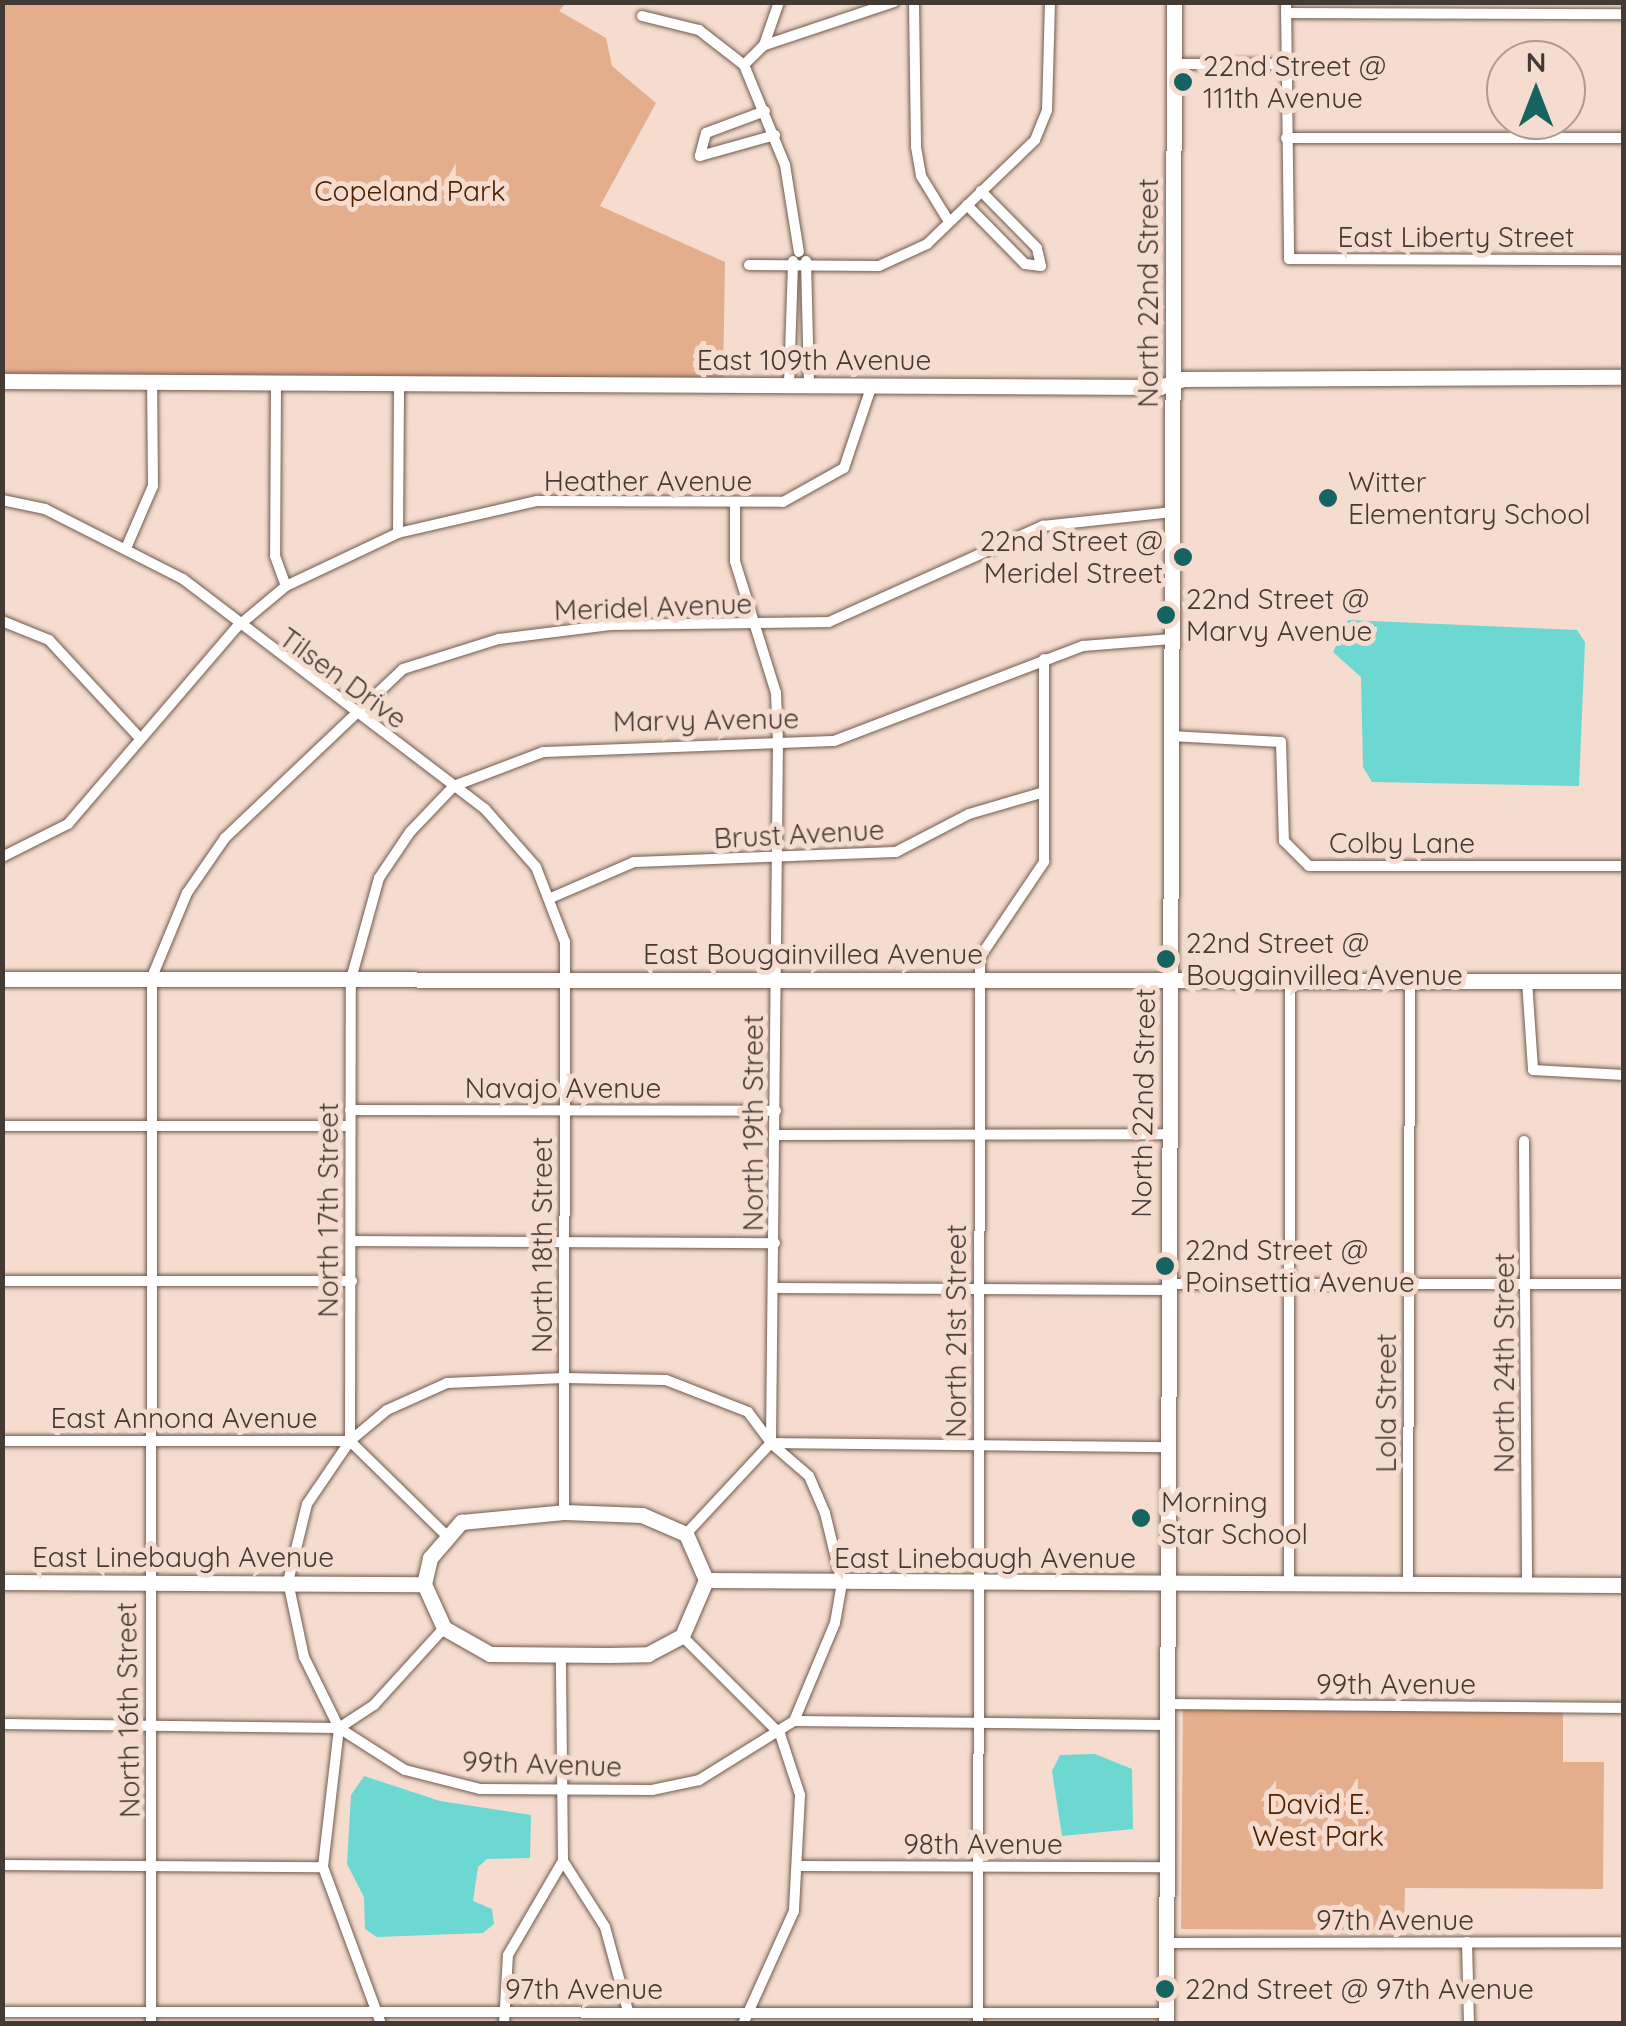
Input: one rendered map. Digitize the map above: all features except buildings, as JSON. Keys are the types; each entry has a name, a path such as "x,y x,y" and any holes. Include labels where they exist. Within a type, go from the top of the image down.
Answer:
{"street":[{"path":"744,65 764,45 779,2"},
{"path":"764,45 894,2"},
{"path":"914,2 916,147 921,176 948,220"},
{"path":"748,265 904,260 1035,140 1047,110 1050,2"},
{"name":"North 22nd Street","path":"1166,2018 1174,2"},
{"path":"1624,14 1286,8 1286,138 1624,138"},
{"path":"642,16 698,30 744,65 766,111 799,252 809,266 809,384"},
{"path":"1174,64 1286,64"},
{"path":"766,111 706,133 700,156 774,135"},
{"name":"East Liberty Street","path":"1286,138 1288,259 1624,260"},
{"path":"967,205 1025,264 1041,266 1038,248 981,191"},
{"path":"789,384 790,265 799,252"},
{"name":"East 109th Avenue","path":"2,382 872,385 1624,378"},
{"path":"127,546 153,486 152,382"},
{"path":"276,383 275,556 286,586"},
{"path":"398,532 399,384"},
{"name":"Heather Avenue","path":"2,857 68,824 138,736 237,628 286,586 398,532 537,502 784,502 826,484 854,451 872,385"},
{"name":"Tilsen Drive","path":"2,500 127,546 183,579 237,628 454,786 518,844 553,897 564,978"},
{"name":"North 19th Street","path":"735,505 735,561 758,625 778,743 777,1288 772,1443"},
{"name":"Meridel Avenue","path":"152,977 187,893 225,838 352,712 403,668 499,639 612,625 758,625 855,614 1042,526 1172,512"},
{"path":"2,621 49,640 138,736"},
{"name":"Marvy Avenue","path":"351,978 379,878 454,786 543,752 607,743 778,743 880,730 1044,659 1172,639"},
{"name":"North 21st Street","path":"978,2018 980,957 1044,862 1044,659"},
{"name":"Colby Lane","path":"1171,736 1281,742 1284,841 1310,866 1624,866"},
{"name":"Brust Avenue","path":"553,897 634,862 778,863 896,852 969,814 1044,792"},
{"name":"North 16th Street","path":"152,977 152,2018"},
{"name":"North 17th Street","path":"350,1441 351,978"},
{"name":"North 18th Street","path":"564,978 564,1512"},
{"name":"East Bougainvillea Avenue","path":"2,979 1624,981"},
{"path":"1527,980 1533,1070 1624,1075"},
{"path":"1289,1586 1290,981"},
{"name":"Lola Street","path":"1408,1585 1410,981"},
{"name":"Navajo Avenue","path":"350,1110 776,1111"},
{"path":"2,1126 350,1126"},
{"path":"776,1135 1168,1134"},
{"name":"North 24th Street","path":"1524,1141 1527,1585"},
{"path":"352,1241 775,1242"},
{"path":"2,1281 352,1281"},
{"path":"777,1288 1624,1284"},
{"name":"East Annona Avenue","path":"2,1441 350,1441 387,1410 448,1383 564,1378 666,1380 748,1412 772,1443 808,1476 842,1583"},
{"path":"381,2018 323,1867 339,1728 304,1657 288,1582 307,1504 350,1441 445,1534"},
{"path":"686,1534 772,1443 1167,1447"},
{"path":"564,1512 642,1516 686,1534 706,1580 682,1636 648,1654 490,1654 444,1628 424,1584 445,1534 482,1516 564,1512"},
{"name":"East Linebaugh Avenue","path":"706,1580 1624,1585"},
{"name":"East Linebaugh Avenue","path":"2,1582 424,1584"},
{"path":"842,1583 794,1721 1167,1725"},
{"path":"339,1728 374,1705 444,1628"},
{"path":"682,1636 780,1734 800,1795 800,1866 794,1911 743,2018"},
{"path":"561,1655 563,1861 606,1927 628,2011"},
{"name":"99th Avenue","path":"1168,1704 1624,1708"},
{"name":"99th Avenue","path":"2,1724 339,1728 440,1781 563,1792 700,1780 780,1734 794,1721"},
{"path":"504,2018 521,1918 563,1861"},
{"path":"2,1865 323,1867"},
{"name":"98th Avenue","path":"800,1866 1166,1867"},
{"path":"1467,1942 1468,2024"},
{"name":"97th Avenue","path":"1166,1944 1624,1942"},
{"name":"97th Avenue","path":"2,2012 152,2018 504,2018 628,2011 743,2018 1166,2018"}],"green space":[{"name":"Copeland Park","path":"3,3 566,3 559,11 606,38 612,66 656,103 600,206 725,262 723,381 3,373"},
{"name":"David E. West Park","path":"1183,1707 1563,1710 1563,1762 1604,1762 1603,1889 1405,1888 1404,1930 1181,1929"}],"water":[{"path":"1348,620 1577,630 1585,642 1579,786 1372,782 1363,767 1361,677 1333,652"},
{"path":"1095,1754 1132,1769 1133,1829 1062,1836 1052,1771 1060,1755"},
{"path":"364,1776 440,1801 531,1815 530,1858 487,1859 478,1867 473,1901 492,1909 494,1924 483,1933 377,1937 365,1929 364,1897 347,1864 351,1795"}],"place":[{"name":"22nd Street @ 111th Avenue","path":"1183,82"},
{"name":"Witter Elementary School","path":"1328,498"},
{"name":"22nd Street @ Meridel Street","path":"1183,557"},
{"name":"22nd Street @ Marvy Avenue","path":"1166,615"},
{"name":"22nd Street @ Bougainvillea Avenue","path":"1166,959"},
{"name":"22nd Street @ Poinsettia Avenue","path":"1165,1266"},
{"name":"Morning Star School","path":"1141,1518"},
{"name":"22nd Street @ 97th Avenue","path":"1165,1989"}]}
